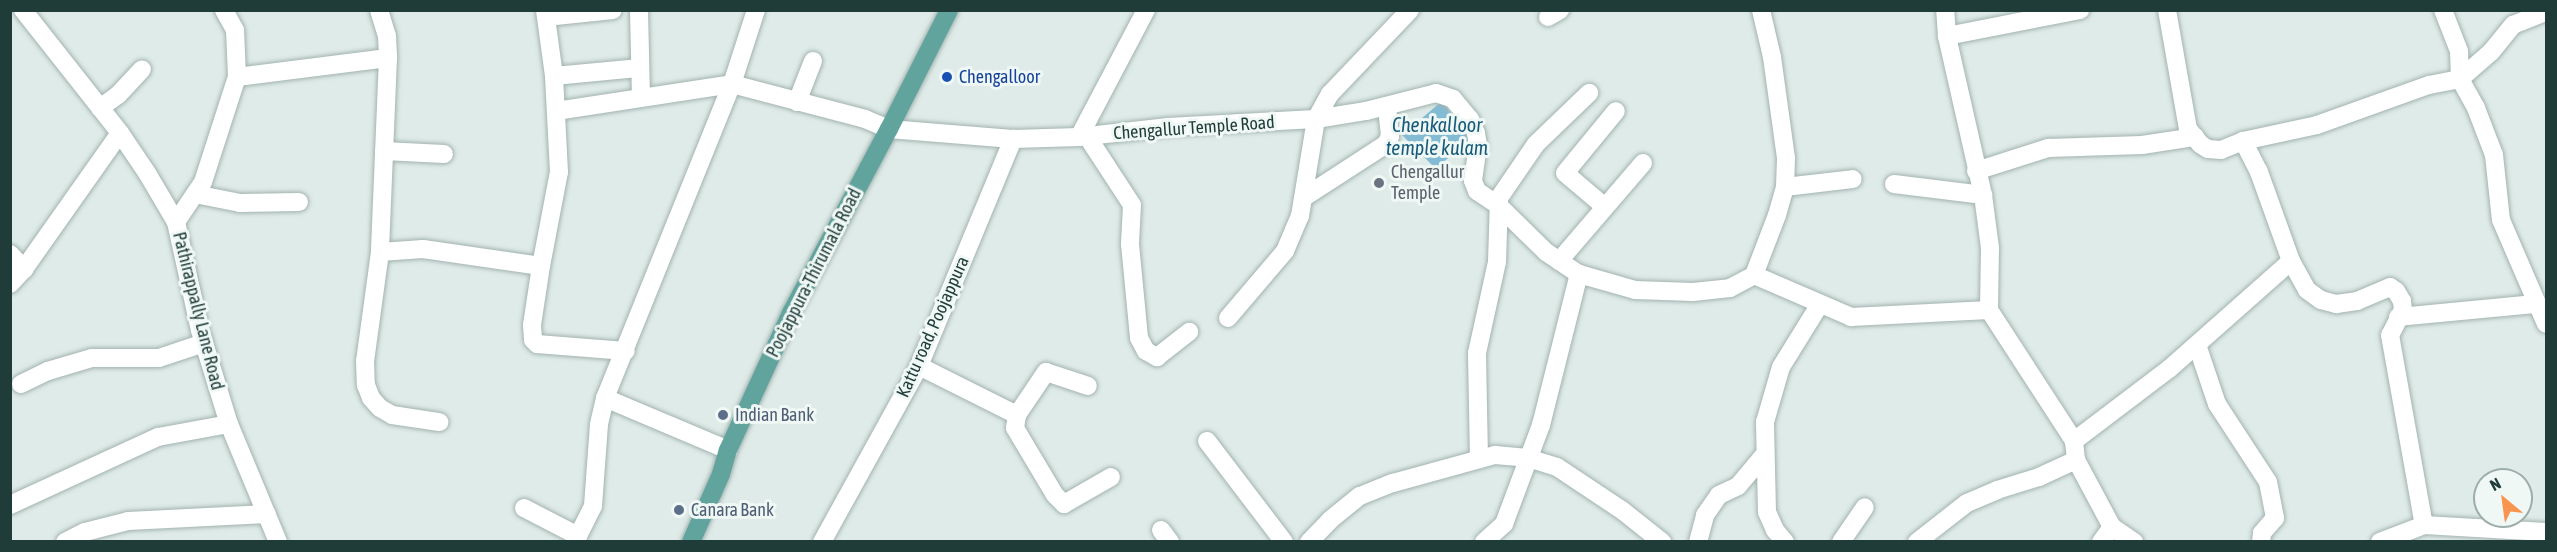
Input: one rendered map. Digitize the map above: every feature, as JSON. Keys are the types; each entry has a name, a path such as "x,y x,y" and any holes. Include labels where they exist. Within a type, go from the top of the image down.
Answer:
{"main road":[{"name":"Poojappura-Thirumala Road","path":"691,542 721,474 728,450 791,313 889,129 949,10"}],"street":[{"name":"Pathirappally Lane Road","path":"23,10 120,133 147,172 176,222 204,343 229,424 278,542"},
{"path":"176,222 203,182 237,77 235,30 224,10"},
{"path":"379,10 387,36 388,57 380,252 364,361 366,385 380,408 392,415 439,422"},
{"path":"613,10 545,14 554,76 559,172 541,266 532,325 532,340 537,344 626,351"},
{"path":"639,10 640,97"},
{"path":"524,508 576,539 592,506 599,424 605,398 626,351 732,84 756,10"},
{"path":"1146,10 1083,136 1132,205 1130,244 1139,338 1146,351 1157,357 1189,332"},
{"path":"1228,318 1285,251 1300,216 1316,119 1330,94 1410,10"},
{"path":"1499,206 1559,261 1579,274 1635,290 1693,292 1730,288 1755,275 1778,215 1785,187 1786,158 1782,119 1761,10"},
{"path":"1945,10 1947,36 1983,195 1990,248 1989,310 2074,441 2076,460 2107,534 2134,542"},
{"path":"1947,36 2080,10"},
{"path":"2167,10 2188,129 2208,149 2221,150 2243,141 2317,125 2429,85 2460,79 2491,52 2513,25 2547,12"},
{"path":"2443,10 2459,51 2460,79 2476,108 2494,155 2501,220 2536,304 2547,324"},
{"path":"237,77 388,57"},
{"path":"797,102 813,61"},
{"path":"554,76 638,68"},
{"path":"100,108 118,95 142,69"},
{"path":"556,111 732,84"},
{"name":"Chengallur Temple Road","path":"732,84 865,119 889,129 1013,139 1083,136 1167,127 1316,119 1387,106 1436,93 1453,99 1470,119 1478,145 1473,181 1477,191 1499,206"},
{"path":"1479,459 1477,353 1497,262 1499,198 1536,144 1589,93"},
{"path":"1303,198 1386,144 1390,136 1387,106"},
{"path":"1605,207 1565,173 1616,111"},
{"path":"10,284 24,269 120,133"},
{"path":"1976,171 2048,147 2142,145 2195,138"},
{"name":"Kattu road, Poojappura","path":"822,542 919,366 1013,139"},
{"path":"2243,141 2259,172 2292,261 2307,290 2321,300 2336,304 2357,301 2390,288 2396,291 2402,301 2403,310 2390,335 2424,525"},
{"path":"384,151 444,154"},
{"path":"1559,261 1643,163"},
{"path":"1785,187 1853,179"},
{"path":"1894,184 1983,195"},
{"path":"195,194 240,203 299,202"},
{"path":"380,252 423,249 541,266"},
{"path":"10,254 24,269"},
{"path":"2074,441 2197,345 2292,261"},
{"path":"1484,542 1504,524 1541,425 1579,274"},
{"path":"1755,275 1851,317 1989,310"},
{"path":"1785,542 1775,530 1767,512 1765,422 1781,367 1820,304"},
{"path":"2398,317 2536,304"},
{"path":"21,384 48,371 92,358 159,358 204,343"},
{"path":"2197,345 2217,404 2268,482 2275,518 2262,533 2261,542"},
{"path":"919,366 1017,415"},
{"path":"1088,386 1046,372 1017,415 1015,428 1064,504 1111,477"},
{"path":"605,398 728,450"},
{"path":"10,505 158,437 229,424"},
{"path":"1207,441 1284,542"},
{"path":"1698,542 1706,515 1719,495 1738,486 1765,454"},
{"path":"1309,542 1330,520 1360,496 1393,483 1495,455 1528,458 1557,467 1623,511 1662,542"},
{"path":"1917,542 1967,503 1997,490 2039,477 2076,460"},
{"path":"1841,542 1865,507"},
{"path":"65,542 85,532 128,521 267,514"},
{"path":"2380,542 2424,525 2547,532"}],"water":[{"name":"Chenkalloor temple kulam","path":"1442,101 1471,141 1435,168 1402,135"}],"place":[{"name":"Chengalloor","path":"947,77"},
{"name":"Chengallur Temple","path":"1379,183"},
{"name":"Indian Bank","path":"723,415"},
{"name":"Canara Bank","path":"679,510"}]}
